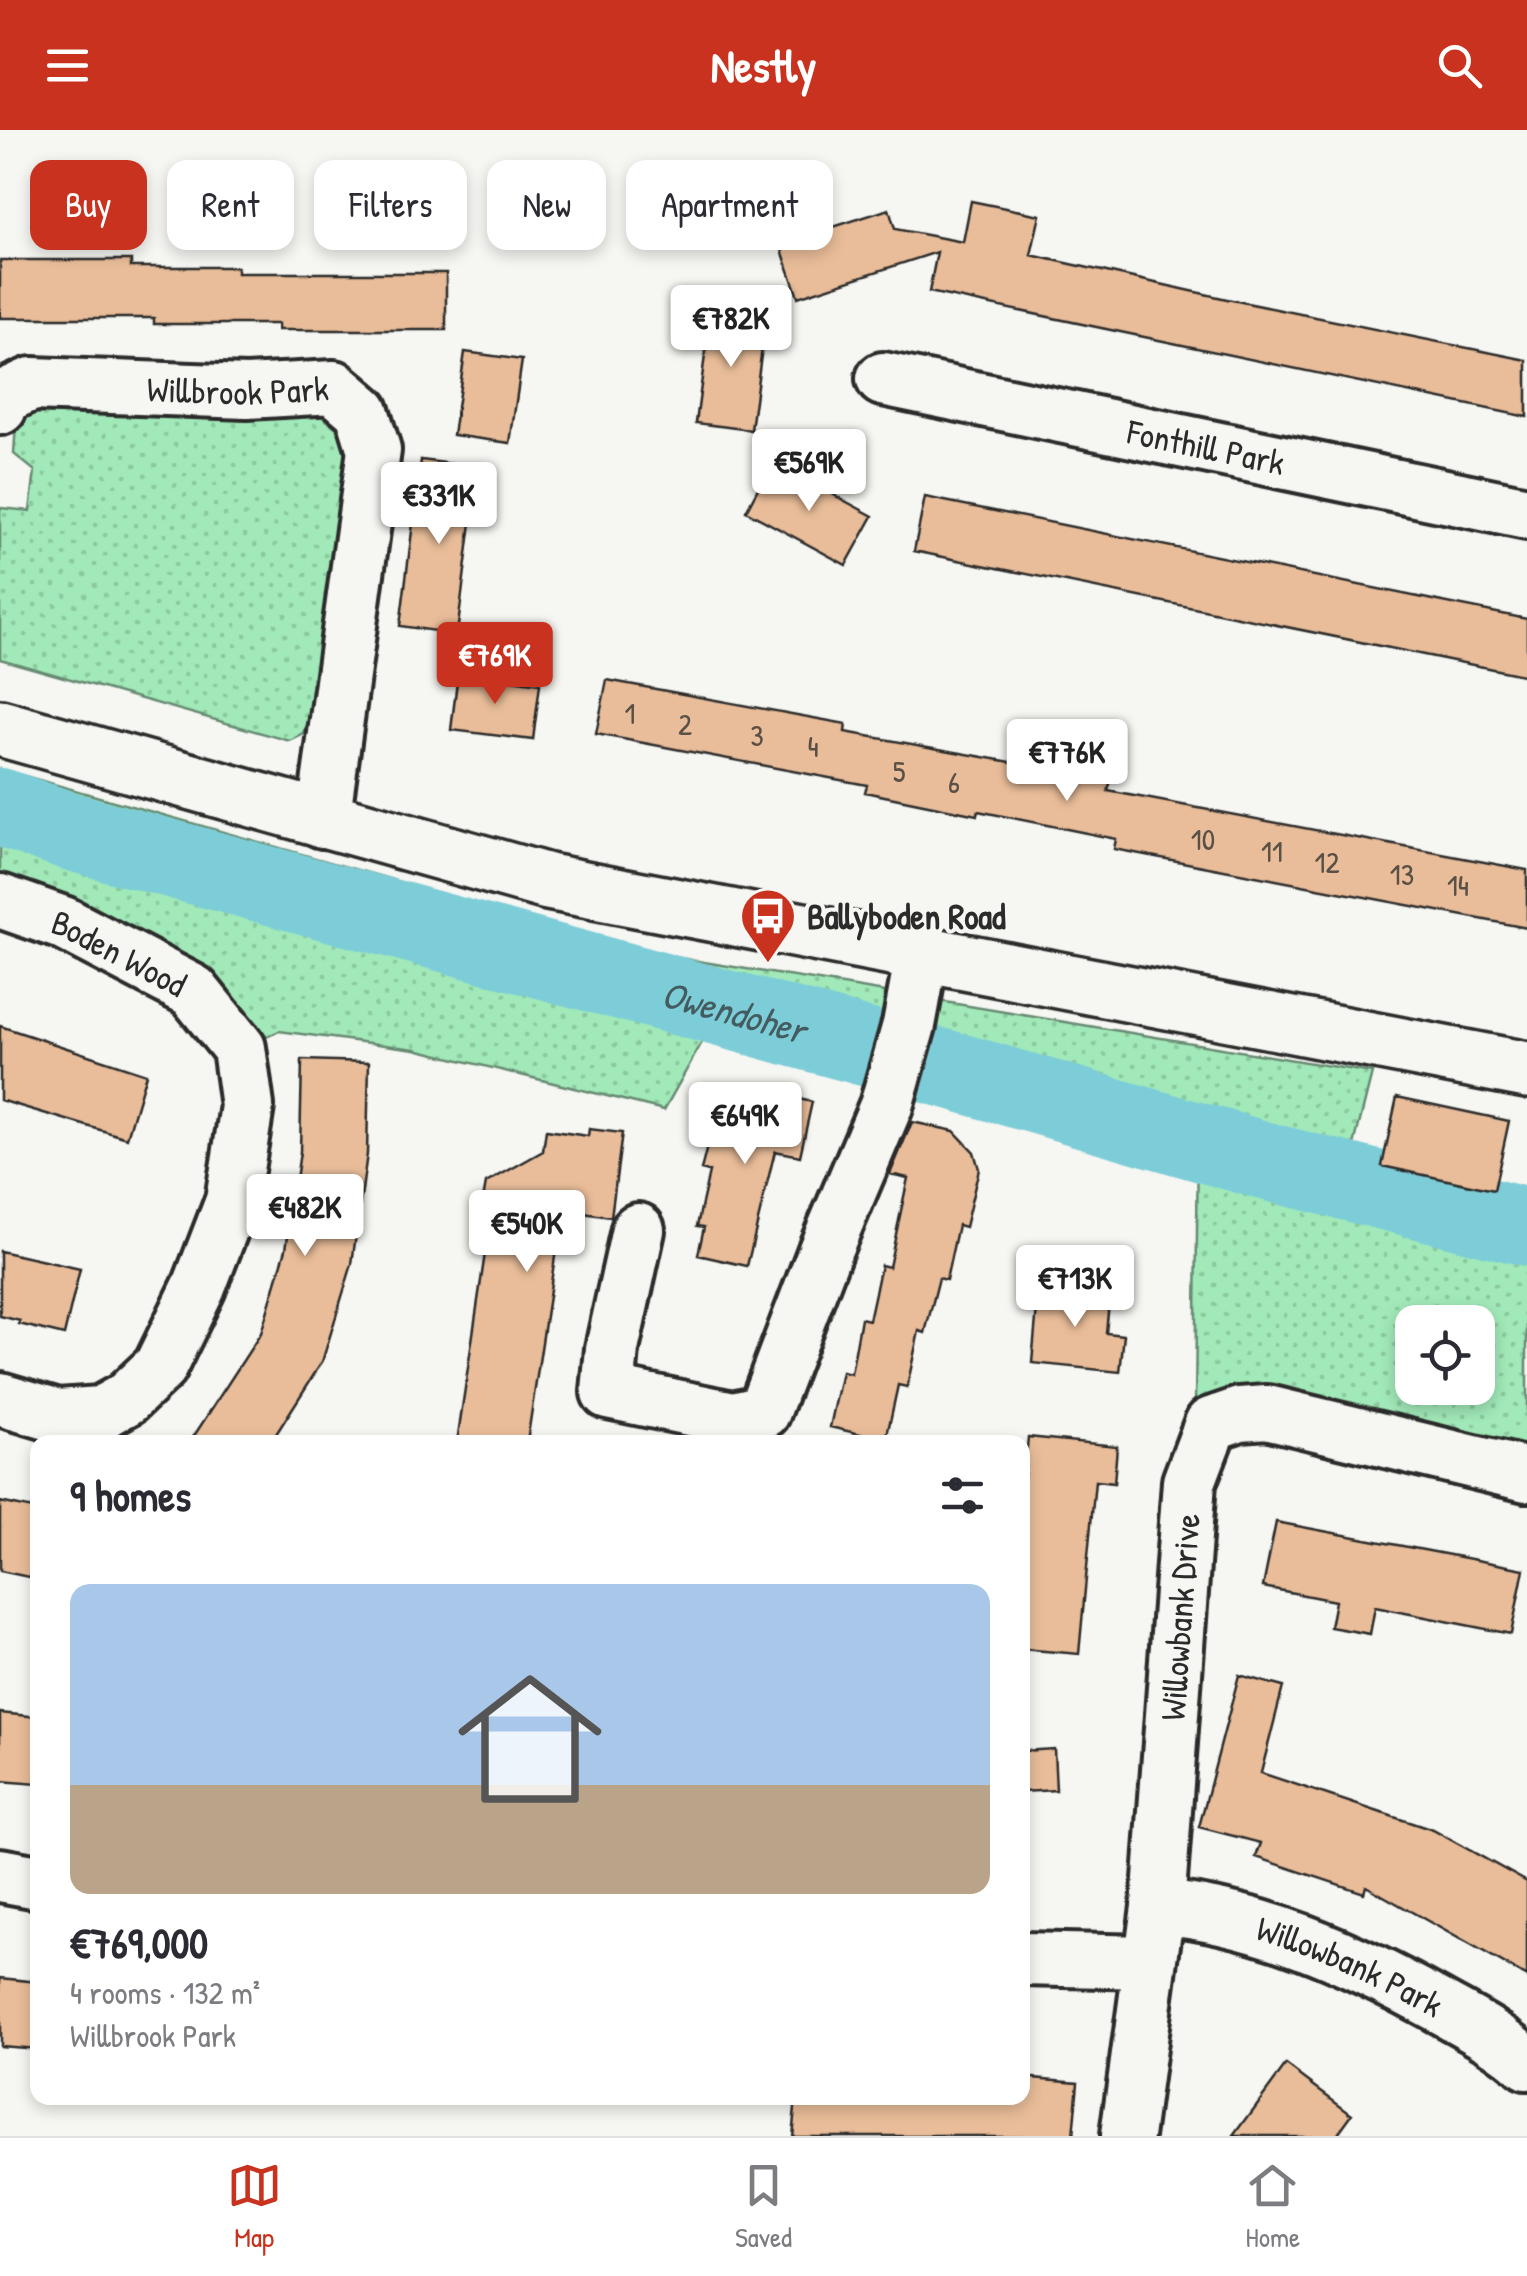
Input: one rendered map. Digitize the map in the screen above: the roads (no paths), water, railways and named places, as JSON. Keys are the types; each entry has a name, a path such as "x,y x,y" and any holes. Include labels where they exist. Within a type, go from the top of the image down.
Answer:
{"main road":[{"path":"0,728 548,882 1527,1070"}],"street":[{"name":"Fonthill Park","path":"884,379 1527,514"},
{"name":"Willbrook Park","path":"0,408 2,398 32,384 247,392 334,387 362,410 374,450 324,821"},
{"name":"Boden Wood","path":"0,901 63,923 193,991 240,1048 247,1106 232,1201 199,1287 160,1367 126,1399 102,1413 58,1416 0,1399"},
{"path":"638,1230 612,1349 608,1392 733,1418 764,1412 826,1248 886,1106 910,1026 922,955"},
{"name":"Willowbank Drive","path":"1127,2136 1158,1906 1189,1482 1211,1424 1240,1414 1267,1412 1527,1475"},
{"path":"0,1876 30,1881"},
{"name":"Willowbank Park","path":"1158,1906 1192,1909 1292,1935 1505,2042 1527,2063"},
{"path":"1030,1959 1148,1962"}],"waterway":[{"name":"Owendoher","path":"0,807 72,832 954,1071 1269,1162 1527,1227"}],"place":[{"name":"Ballyboden Road","path":"768,965"}]}
